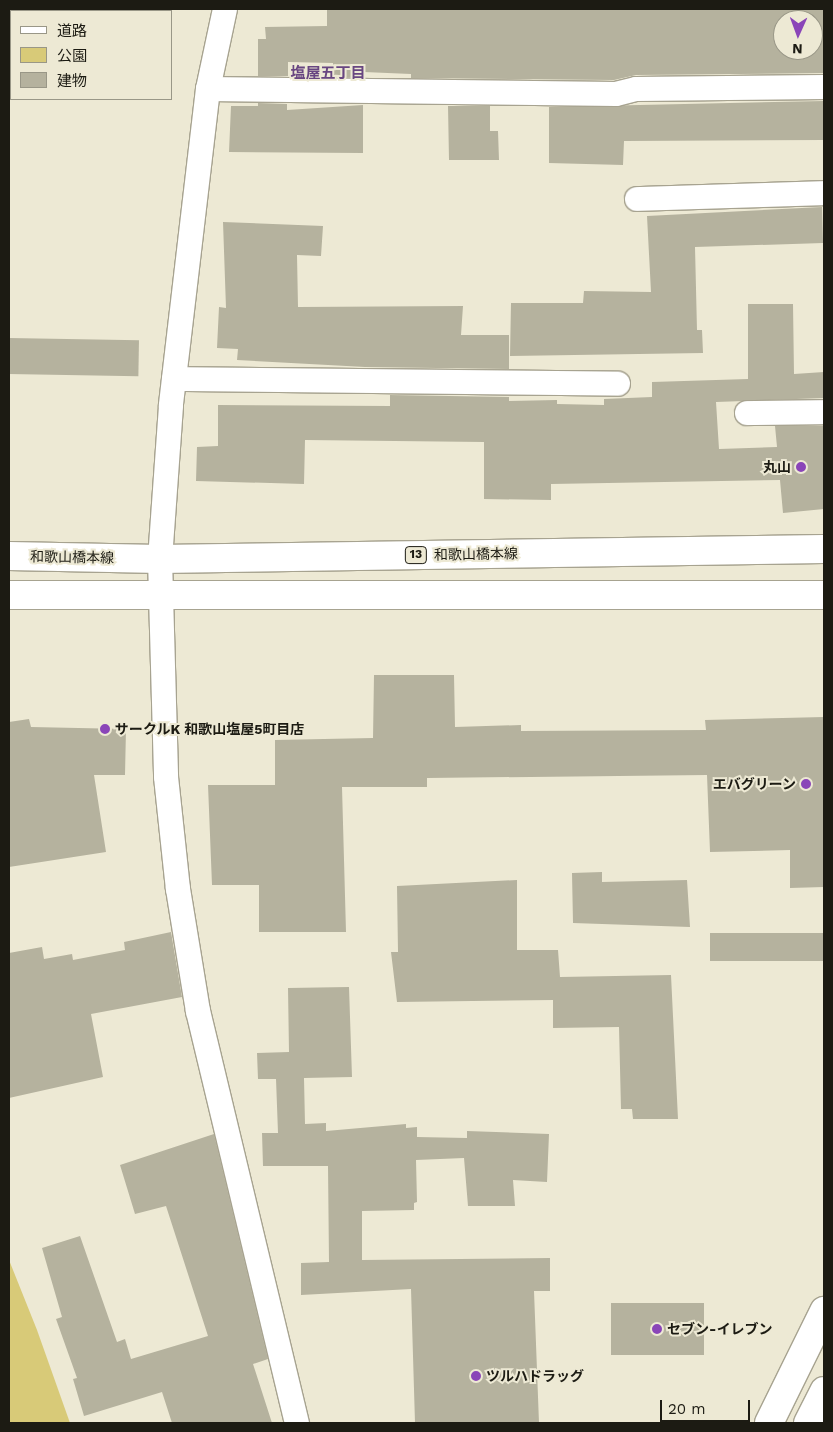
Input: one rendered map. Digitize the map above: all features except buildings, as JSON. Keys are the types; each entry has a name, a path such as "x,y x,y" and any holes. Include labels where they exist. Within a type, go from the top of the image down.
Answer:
{"main road":[{"name":"和歌山橋本線","path":"9,556 160,559 824,549"},
{"path":"9,595 162,597 824,595"},
{"path":"769,1423 824,1311"},
{"path":"808,1423 824,1391"}],"street":[{"path":"224,9 208,89 174,379 160,559 166,777 178,889 198,1011 297,1423"},
{"path":"208,89 616,94 636,89 824,86"},
{"path":"637,199 824,193"},
{"path":"174,379 618,384"},
{"path":"747,413 824,412"}],"green space":[{"path":"9,1260 37,1330 70,1423 9,1423"}],"place":[{"name":"丸山","path":"801,467"},
{"name":"サークルK 和歌山塩屋5町目店","path":"105,729"},
{"name":"エバグリーン","path":"806,784"},
{"name":"セブン-イレブン","path":"657,1329"},
{"name":"ツルハドラッグ","path":"476,1376"}],"district":[{"name":"塩屋五丁目","path":"328,74"}]}
